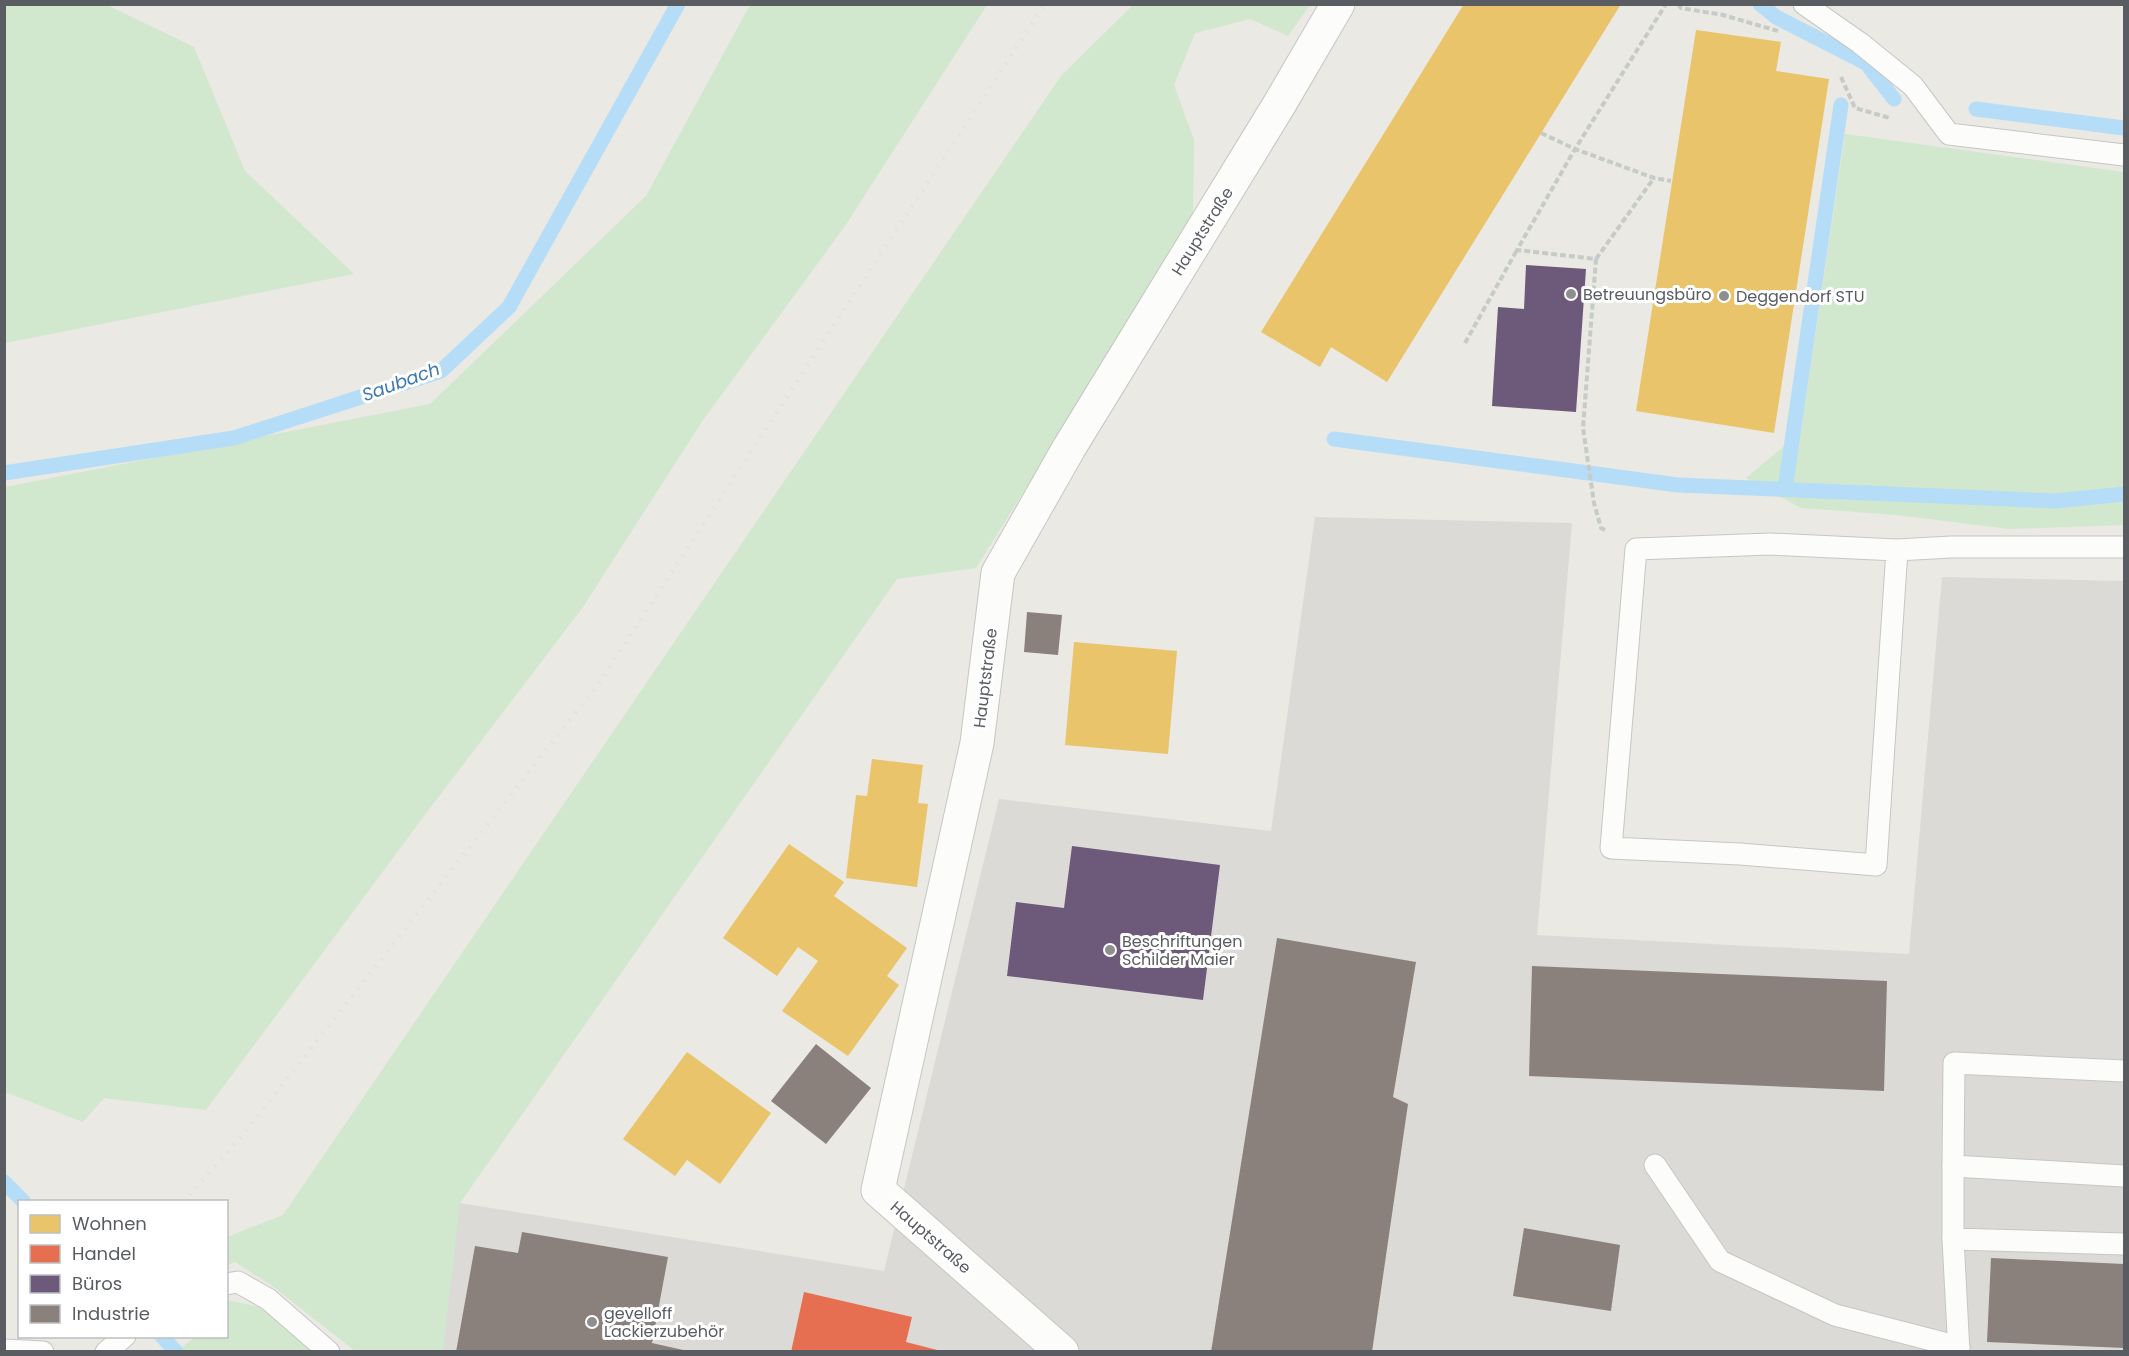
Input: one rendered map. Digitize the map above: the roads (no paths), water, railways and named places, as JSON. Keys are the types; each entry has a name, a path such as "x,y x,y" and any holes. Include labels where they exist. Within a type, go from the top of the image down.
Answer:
{"street":[{"name":"Hauptstraße","path":"1062,1352 878,1190 977,743 998,573 1069,447 1267,125 1338,4"}],"lane":[{"path":"1804,4 1860,43 1914,86 1949,134 2124,155"},
{"path":"1897,550 1876,865 1740,854 1611,848 1636,549 1770,544 1897,550 1951,547 2124,547"},
{"path":"1655,1165 1720,1261 1835,1315 1959,1349 1953,1239 1954,1063 2124,1071"},
{"path":"1953,1166 2124,1176"},
{"path":"1953,1239 2124,1244"},
{"path":"228,1284 238,1282 268,1299 329,1352"},
{"path":"106,1352 123,1338"},
{"path":"4,1350 43,1352"}],"waterway":[{"name":"Saubach","path":"4,473 234,438 441,371 509,307 678,4"},
{"path":"1760,4 1776,17 1866,63 1894,99"},
{"path":"1785,489 1841,105"},
{"path":"1976,109 2124,128"},
{"path":"1334,439 1678,485 2056,501 2124,494"},
{"name":"Saubach","path":"4,1182 22,1200"},
{"name":"Saubach","path":"164,1338 176,1352"}],"railway":[{"path":"185,1200 242,1136 599,683 1045,4"},
{"path":"47,1352 59,1338"}],"place":[{"name":"Betreuungsbüro","path":"1571,294"},
{"name":"Deggendorf STU","path":"1724,296"},
{"name":"Beschriftungen Schilder Maier","path":"1110,950"},
{"name":"gevelloff Lackierzubehör","path":"592,1322"}]}
